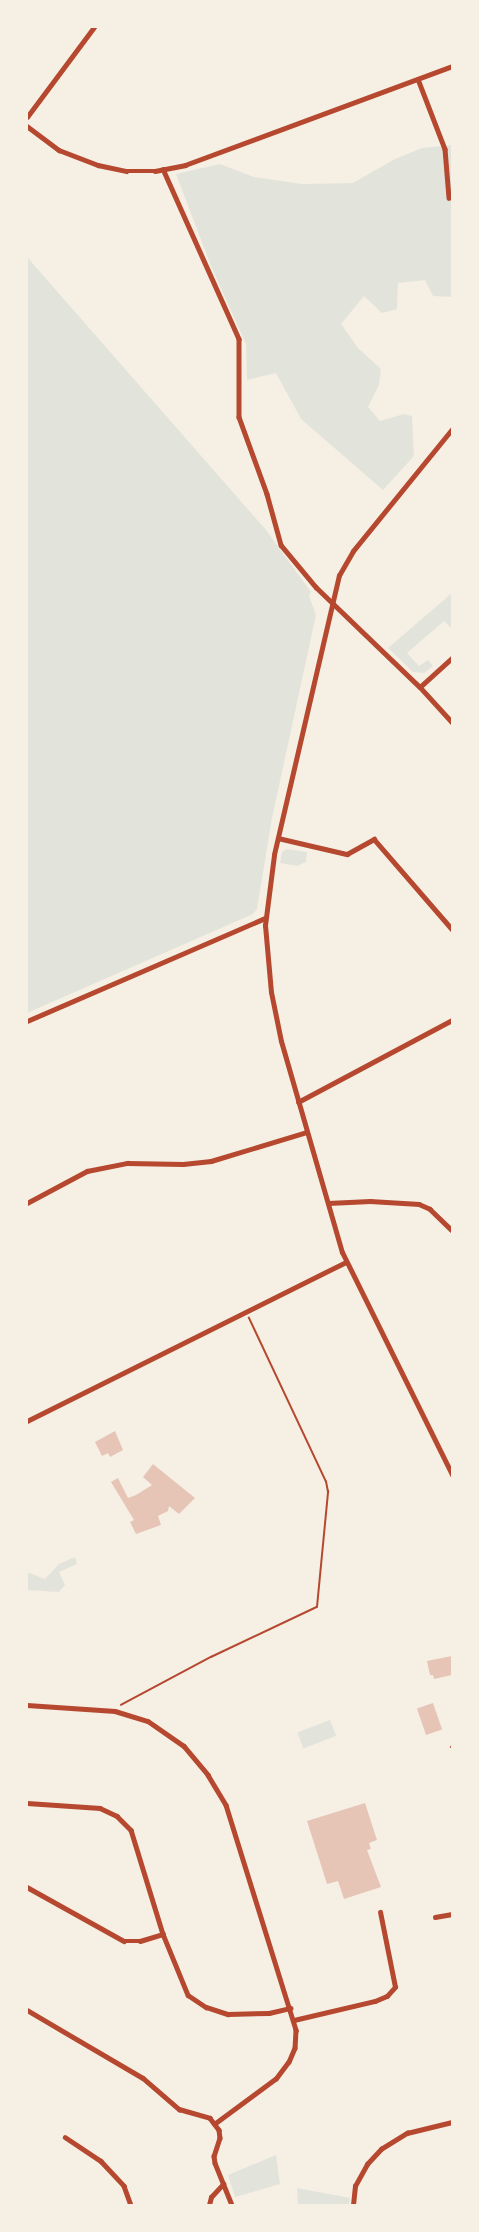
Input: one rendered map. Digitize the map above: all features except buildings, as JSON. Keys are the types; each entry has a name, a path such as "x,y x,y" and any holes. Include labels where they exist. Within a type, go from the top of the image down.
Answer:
{"street":[{"path":"27,117 94,27"},
{"path":"27,126 59,150 98,165 126,171 163,169 185,165 452,66"},
{"path":"418,79 445,149 449,198"},
{"path":"163,169 237,335 239,417 267,494 279,541 295,564 420,687 452,722"},
{"path":"452,429 352,551 339,575 331,601 278,838 265,918 273,1006 298,1101 346,1262 452,1475"},
{"path":"420,687 452,658"},
{"path":"278,838 347,854 374,838 452,929"},
{"path":"27,1021 265,918"},
{"path":"298,1101 452,1020"},
{"path":"27,1203 87,1172 127,1163 183,1164 211,1161 307,1132"},
{"path":"328,1203 357,1200 419,1204 430,1209 452,1230"},
{"path":"27,1421 346,1262"},
{"path":"27,1705 86,1707 118,1712 148,1721 184,1746 208,1775 226,1805 294,2020 295,2048 290,2062 276,2079 215,2124"},
{"path":"27,1803 100,1808 117,1816 131,1830 163,1934 188,1995 207,2007 228,2014 269,2013 290,2008"},
{"path":"27,1887 124,1941 140,1941 163,1934"},
{"path":"294,2020 375,2001 387,1996 395,1987 380,1912"},
{"path":"435,1917 452,1914"},
{"path":"27,2010 143,2078 179,2109 196,2112 215,2124 220,2138 214,2160 232,2205"},
{"path":"353,2205 355,2186 368,2163 381,2149 407,2133 452,2122"},
{"path":"65,2137 101,2161 124,2186 131,2205"},
{"path":"209,2205 211,2197 223,2184"}],"path":[{"path":"118,1712 124,1702 317,1607 328,1492 326,1482 246,1312"}],"shaded area":[{"path":"452,145 452,297 433,296 425,280 398,283 397,309 382,313 364,296 341,324 358,348 381,369 379,385 368,407 380,421 404,414 412,416 414,456 383,490 301,419 276,373 247,380 246,344 211,266 176,174 220,164 254,177 302,184 353,183 395,159 422,148"},
{"path":"27,257 266,530 311,592 309,596 316,615 272,818 257,909 253,914 27,1013"},
{"path":"452,593 452,629 444,621 407,653 419,666 428,660 433,666 424,673 413,672 388,648"},
{"path":"287,849 307,852 306,862 297,866 280,863 282,852"},
{"path":"75,1557 77,1564 59,1572 65,1585 59,1592 27,1590 27,1572 45,1579 59,1564"},
{"path":"330,1720 336,1736 303,1748 297,1733"},
{"path":"276,2155 280,2184 235,2197 228,2175"},
{"path":"297,2188 350,2198 349,2205 298,2205"}]}
